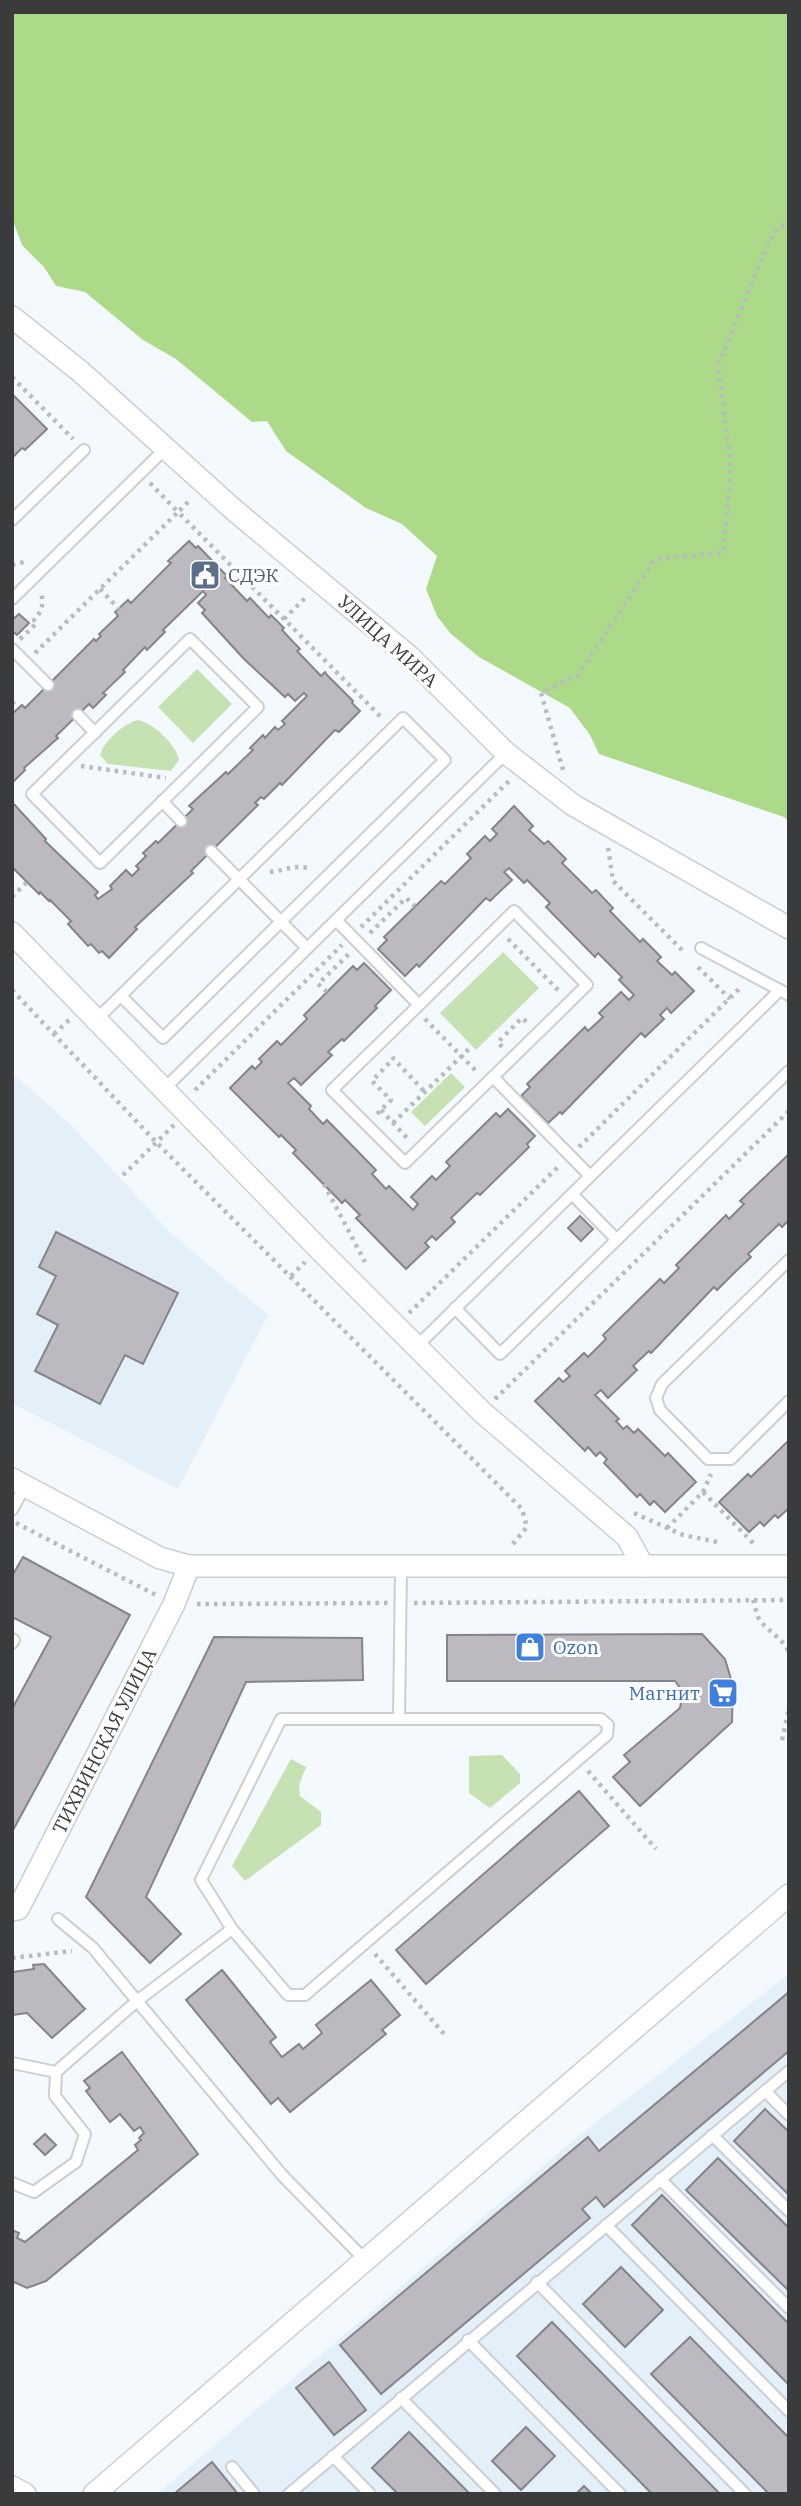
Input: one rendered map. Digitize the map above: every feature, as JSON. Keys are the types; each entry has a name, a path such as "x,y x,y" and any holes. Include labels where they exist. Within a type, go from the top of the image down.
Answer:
{"street":[{"name":"УЛИЦА МИРА","path":"12,317 81,372 234,510 410,657 506,752 573,805 789,928"},
{"path":"12,933 416,1347 489,1406 627,1537 643,1566"},
{"path":"19,1483 160,1558 190,1566 789,1566"},
{"name":"ТИХВИНСКАЯ УЛИЦА","path":"12,1910 18,1909 30,1886 183,1588 190,1566"},
{"path":"94,2494 789,1895"},
{"path":"12,2487 24,2494"}],"lane":[{"path":"12,599 167,447"},
{"path":"12,520 84,450"},
{"path":"190,639 258,707 100,863 32,794 63,764 190,639"},
{"path":"12,648 48,685"},
{"path":"78,715 95,733"},
{"path":"97,1019 403,718 445,760 163,1038 121,996"},
{"path":"164,1089 506,752"},
{"path":"162,801 181,821"},
{"path":"211,851 307,948"},
{"path":"514,911 587,985 405,1163 332,1090 417,1007 514,911"},
{"path":"336,920 417,1007"},
{"path":"416,1347 590,1176 784,992 701,948"},
{"path":"455,1308 500,1354 789,1071"},
{"path":"490,1080 590,1176"},
{"path":"572,1194 617,1240"},
{"path":"789,1260 662,1384 656,1398 660,1410 689,1440 708,1459 717,1460 731,1459 789,1401"},
{"path":"12,1510 19,1483"},
{"path":"399,1718 401,1567"},
{"path":"281,1718 399,1718 601,1718 608,1725 607,1735 305,1994 288,1995 232,1929 201,1880 281,1718"},
{"path":"58,1919 93,1948 282,2175 365,2260"},
{"path":"12,2183 34,2192 76,2162 85,2134 55,2096 56,2072 137,2001 232,1929"},
{"path":"12,2063 56,2072"},
{"path":"289,2494 789,2071"},
{"path":"765,2091 789,2115"},
{"path":"712,2135 789,2211"},
{"path":"660,2179 789,2308"},
{"path":"606,2225 789,2411"},
{"path":"537,2282 745,2494"},
{"path":"468,2340 620,2494"},
{"path":"401,2398 495,2494"},
{"path":"333,2456 370,2494"},
{"path":"232,2467 254,2494"}],"path":[{"path":"573,805 541,693 578,675 655,559 723,553 731,468 718,365 773,233 789,220"},
{"path":"12,377 84,450"},
{"path":"162,495 392,728"},
{"path":"25,662 195,496"},
{"path":"12,648 37,623 34,620 41,611 43,602 37,575"},
{"path":"284,619 321,583"},
{"path":"100,589 119,609"},
{"path":"12,702 18,708"},
{"path":"63,764 184,780"},
{"path":"618,830 607,850 613,881 730,999"},
{"path":"248,870 276,872 289,866 300,866 327,876"},
{"path":"12,897 27,882"},
{"path":"497,928 570,1002"},
{"path":"12,990 156,1142 522,1509 527,1527 513,1545 501,1545"},
{"path":"417,1007 462,1056 490,1080"},
{"path":"54,1034 76,1013"},
{"path":"379,1044 425,1092"},
{"path":"393,1123 472,1046"},
{"path":"366,1124 391,1100 372,1080 393,1059"},
{"path":"380,1110 419,1149"},
{"path":"489,1406 789,1111"},
{"path":"123,1175 179,1119"},
{"path":"324,1184 365,1262"},
{"path":"291,1276 311,1256"},
{"path":"489,1406 504,1408"},
{"path":"667,1528 703,1492 757,1547 749,1547"},
{"path":"625,1509 683,1535 730,1545"},
{"path":"12,1521 162,1598"},
{"path":"753,1600 758,1617 769,1631 786,1642 789,1652"},
{"path":"195,1604 789,1600"},
{"path":"782,1740 789,1708"},
{"path":"578,1759 656,1849"},
{"path":"365,1943 444,2034"},
{"path":"12,1958 93,1948"}],"shaded area":[{"path":"12,1073 71,1125 171,1233 268,1315 178,1489 12,1403"},
{"path":"789,1974 789,2494 157,2494 576,2138"}],"green space":[{"path":"12,12 789,12 789,821 784,817 599,754 590,735 570,708 479,657 450,633 437,616 426,589 437,556 402,524 366,508 286,451 267,421 252,422 176,359 143,340 85,292 56,286 44,267 22,245 12,218"},
{"path":"197,669 232,704 193,743 158,707"},
{"path":"138,720 157,730 173,747 179,760 171,771 108,764 100,755 115,733"},
{"path":"503,952 539,988 476,1050 440,1013"},
{"path":"451,1073 465,1087 425,1126 411,1112"},
{"path":"502,1755 520,1774 520,1783 490,1808 469,1793 469,1756"},
{"path":"291,1759 306,1767 299,1785 300,1796 321,1812 321,1825 245,1881 232,1866"}],"building":[{"path":"12,394 47,429 25,450 22,448 12,458"},
{"path":"189,541 196,548 198,546 227,576 225,578 247,601 250,598 269,618 271,615 300,649 297,651 321,676 325,672 360,711 339,732 335,730 282,785 280,783 264,799 261,797 255,803 258,805 191,871 193,873 135,927 137,929 109,958 102,951 99,953 91,944 88,946 68,924 71,921 12,867 12,802 45,841 98,892 95,895 98,899 112,889 110,886 126,870 132,876 139,869 136,866 146,856 143,853 156,841 158,843 193,809 189,806 253,750 250,748 263,735 265,738 275,727 278,730 285,724 282,721 307,696 304,693 295,701 288,694 285,697 244,659 202,613 205,610 198,603 206,595 203,591 163,630 165,632 147,650 145,647 123,670 125,672 103,693 106,695 93,708 89,704 12,783 12,714 22,705 25,708 94,639 96,641 101,636 99,634 118,616 115,612 128,600 131,603"},
{"path":"19,614 29,623 17,635 12,631 12,620"},
{"path":"514,806 533,826 529,830 544,844 548,841 566,859 562,863 592,893 596,890 613,908 610,911 640,942 643,939 661,957 657,961 672,975 675,972 694,991 671,1013 667,1008 660,1015 664,1019 645,1037 641,1033 562,1114 560,1112 548,1123 521,1096 530,1087 527,1084 585,1027 588,1031 603,1017 599,1013 621,992 629,1000 634,995 619,980 622,977 598,953 595,957 546,907 550,903 527,880 524,883 509,868 504,872 512,880 490,901 486,898 419,967 417,964 405,976 378,949 387,940 384,937 441,881 445,884 471,858 467,854 485,836 490,841 497,834 492,829"},
{"path":"364,963 391,990 344,1041 342,1039 328,1052 332,1055 301,1085 294,1078 288,1083 311,1106 309,1109 323,1124 327,1120 376,1170 372,1174 386,1189 389,1186 413,1210 418,1204 411,1197 432,1176 436,1180 450,1166 446,1162 496,1113 500,1117 508,1109 535,1136 527,1144 529,1147 480,1195 477,1193 451,1218 455,1222 436,1240 432,1236 425,1243 429,1247 406,1269 356,1218 360,1215 345,1200 342,1203 293,1153 296,1150 281,1135 279,1137 230,1088 252,1066 255,1069 262,1062 259,1059 277,1041 281,1045 307,1019 304,1015 353,966 357,970"},
{"path":"789,1154 789,1220 782,1227 779,1224 748,1254 751,1257 717,1290 714,1287 651,1353 649,1351 633,1366 637,1370 608,1398 601,1390 595,1395 619,1419 616,1421 623,1429 627,1426 634,1433 638,1429 665,1456 668,1453 696,1482 665,1512 654,1501 650,1505 640,1494 637,1497 604,1463 607,1459 600,1452 596,1456 588,1447 585,1451 535,1401 559,1378 563,1382 570,1376 565,1371 584,1353 588,1357 606,1339 603,1335 660,1279 664,1283 679,1268 676,1265 726,1215 729,1219 744,1204 740,1201"},
{"path":"580,1216 593,1229 581,1241 568,1228"},
{"path":"56,1232 178,1293 143,1364 125,1355 100,1404 35,1371 58,1325 37,1314 56,1276 39,1267"},
{"path":"789,1440 789,1508 778,1518 775,1515 764,1526 760,1522 749,1532 719,1502 748,1474 751,1477"},
{"path":"23,1557 130,1615 12,1832 12,1709 51,1637 12,1617 12,1576"},
{"path":"702,1634 725,1659 733,1686 732,1722 640,1806 613,1777 630,1762 624,1755 680,1708 683,1692 675,1681 447,1681 447,1635"},
{"path":"214,1637 362,1638 363,1680 246,1682 146,1897 181,1934 150,1963 86,1897"},
{"path":"579,1791 609,1826 426,1984 396,1950"},
{"path":"44,1964 85,2009 52,2038 27,2013 12,2015 12,1972 34,1969 33,1965"},
{"path":"222,1970 276,2037 270,2042 282,2057 299,2044 303,2049 322,2033 316,2025 371,1980 400,2015 382,2030 386,2034 290,2112 278,2098 271,2104 186,2000"},
{"path":"789,1992 789,2051 604,2207 596,2197 582,2209 590,2218 381,2394 340,2345 588,2137 599,2151"},
{"path":"122,2052 198,2154 46,2281 27,2288 12,2281 12,2230 19,2233 17,2238 25,2242 138,2150 135,2145 144,2133 140,2127 134,2131 120,2114 110,2122 86,2091 90,2088 84,2081"},
{"path":"765,2109 789,2132 789,2195 734,2141"},
{"path":"45,2134 56,2145 45,2155 34,2144"},
{"path":"718,2158 789,2228 789,2291 686,2190"},
{"path":"662,2195 789,2324 789,2385 632,2225"},
{"path":"621,2267 663,2310 625,2347 583,2304"},
{"path":"552,2322 720,2494 652,2494 517,2356"},
{"path":"690,2337 789,2438 789,2494 769,2494 651,2374"},
{"path":"329,2362 366,2410 334,2435 296,2388"},
{"path":"526,2427 555,2456 521,2490 492,2461"},
{"path":"409,2432 470,2494 398,2494 372,2468"},
{"path":"212,2462 238,2494 174,2494"},
{"path":"584,2486 592,2494 576,2494"}],"place":[{"name":"СДЭК","path":"205,575"},
{"name":"Ozon","path":"530,1647"},
{"name":"Магнит","path":"723,1693"}]}
